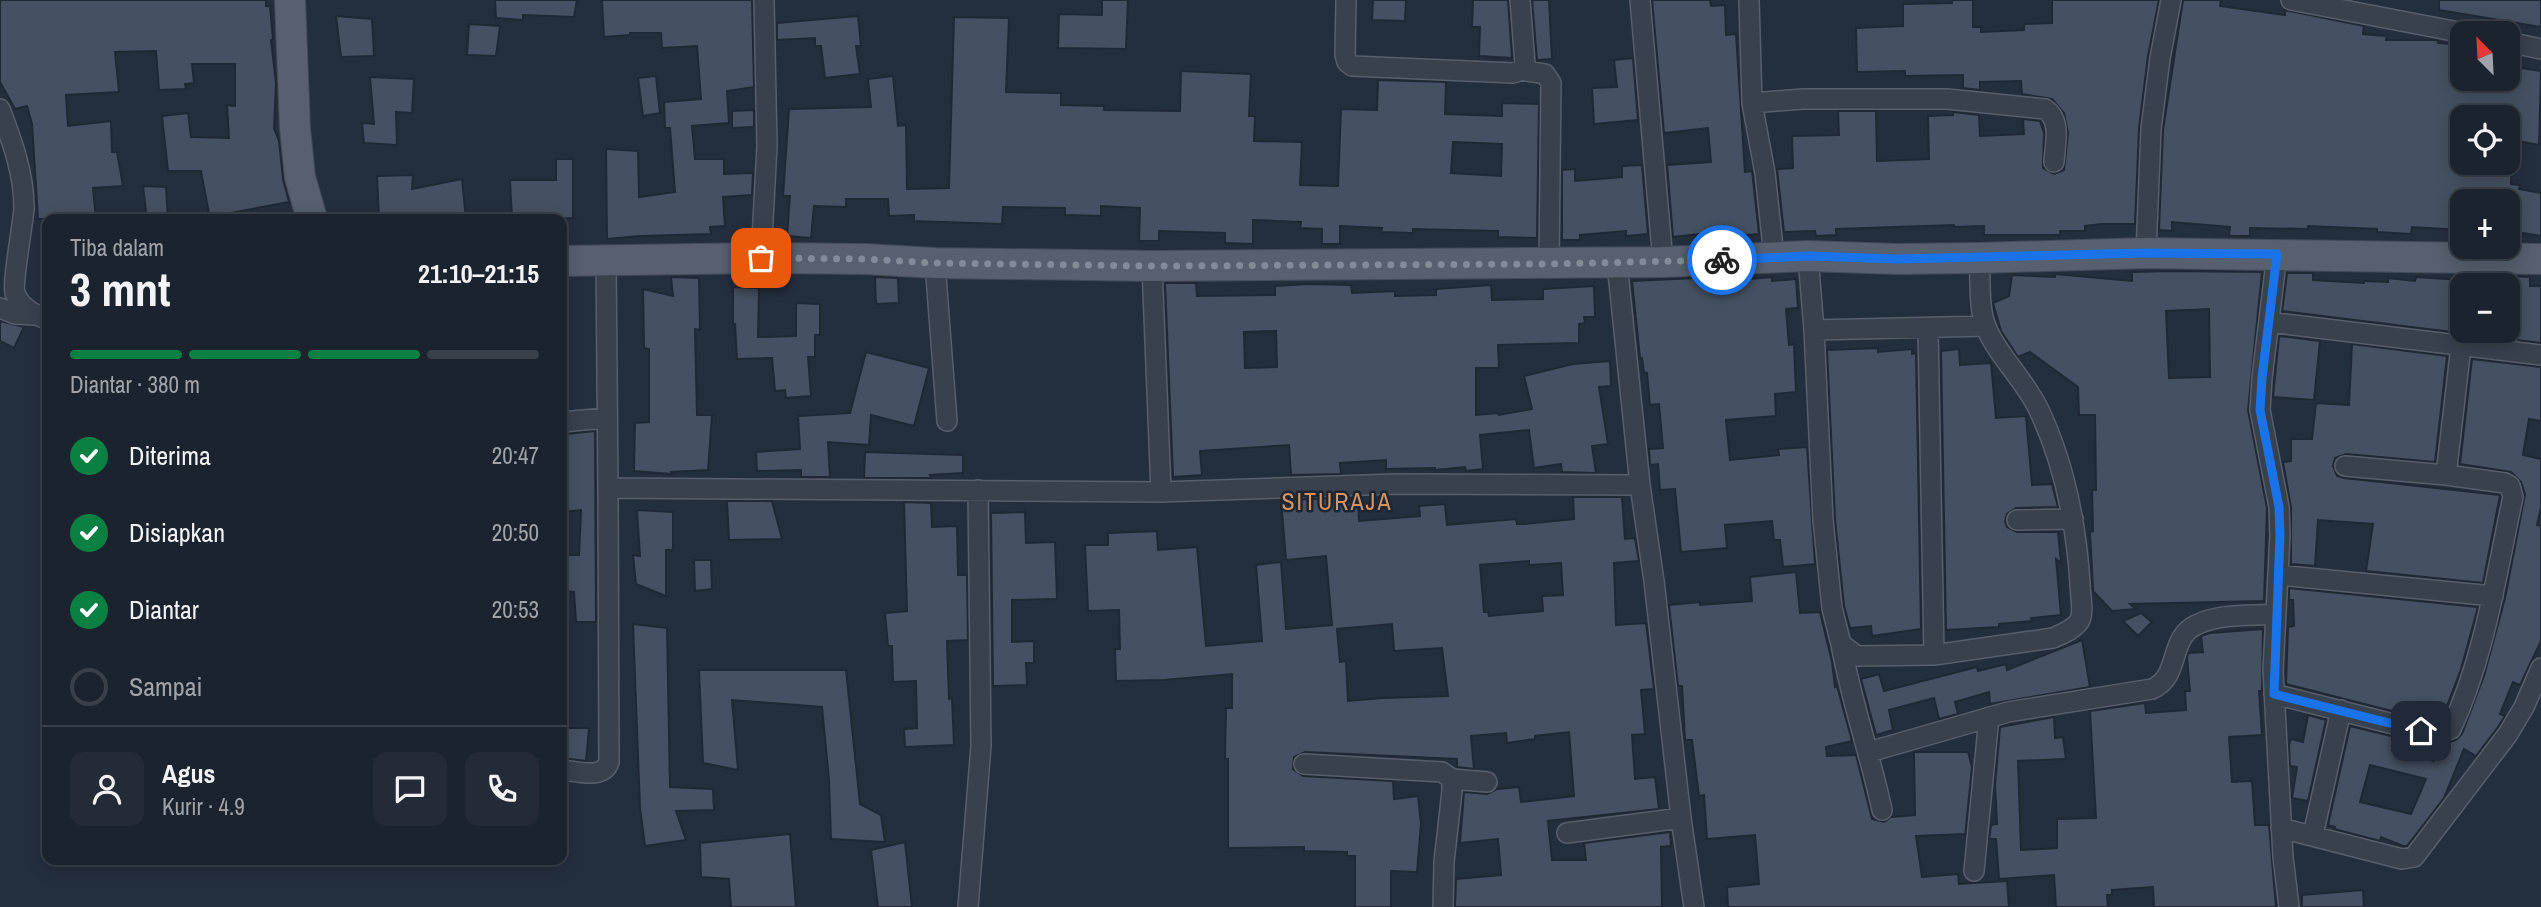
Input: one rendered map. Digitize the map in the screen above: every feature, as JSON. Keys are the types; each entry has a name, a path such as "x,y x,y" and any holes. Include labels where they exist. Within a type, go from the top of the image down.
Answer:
{"main road":[{"path":"290,0 299,177 310,214"},
{"path":"567,261 761,258 1153,266 1549,264 1808,256 1897,259 2146,253 2541,260"}],"street":[{"path":"761,258 767,146 767,40 764,0"},
{"path":"1346,0 1345,55 1352,66 1486,73 1513,73 1521,70 1545,74 1551,83 1549,264"},
{"path":"1520,0 1525,64 1521,70"},
{"path":"1640,0 1662,262"},
{"path":"1749,0 1752,103 1765,173 1774,257"},
{"path":"2146,253 2151,128 2171,0"},
{"path":"2291,0 2450,30"},
{"path":"2520,45 2541,49"},
{"path":"1752,103 1803,99 1947,99 2045,109 2055,121 2054,162"},
{"path":"0,109 22,177 24,208 14,290 22,306 41,317"},
{"path":"2277,254 2260,410 2279,507 2274,694 2281,828 2289,907"},
{"path":"1808,256 1823,520 1832,608 1882,810"},
{"path":"1841,644 1857,656 1934,655 2053,638 2070,630 2080,621 2081,598 2073,519 2055,448 2037,406 1986,326 1979,258"},
{"path":"567,770 599,772 607,767 609,762 606,259"},
{"path":"935,263 947,421"},
{"path":"1617,263 1640,485 1694,907"},
{"path":"1153,266 1161,492"},
{"path":"0,308 15,314 41,317"},
{"path":"2269,322 2541,355"},
{"path":"1814,330 1986,326"},
{"path":"1928,329 1934,655"},
{"path":"2446,475 2461,346"},
{"path":"567,422 606,418"},
{"path":"2274,694 2421,731 2440,733 2451,729 2474,670 2493,596 2512,491 2505,483 2345,466"},
{"path":"608,488 1161,492 1395,484 1640,485"},
{"path":"968,907 981,746 978,490"},
{"path":"2017,520 2073,519"},
{"path":"2278,575 2493,596"},
{"path":"1869,752 1989,717 2034,707 2152,689 2162,685 2167,678 2181,639 2193,626 2216,618 2276,614"},
{"path":"2281,828 2403,859 2414,857 2508,734 2525,707 2541,668"},
{"path":"2314,835 2341,710"},
{"path":"1974,870 1989,717"},
{"path":"1304,764 1442,772 1452,779 1487,782"},
{"path":"1443,907 1452,779"},
{"path":"1567,834 1681,818"}],"building":[{"path":"0,0 266,0 266,6 270,6 276,83 274,128 279,141 283,179 289,202 225,214 209,214 201,171 168,171 162,116 188,113 191,137 229,138 227,105 235,106 235,64 192,64 194,83 185,84 186,89 159,90 156,51 115,52 119,92 66,95 68,126 111,121 112,152 117,152 123,186 93,188 96,214 42,214 42,219 38,219 32,124 27,106 15,109 0,82"},
{"path":"495,0 577,0 574,17 523,15 523,20 496,18"},
{"path":"602,0 752,0 754,87 727,91 729,123 692,126 695,159 724,159 724,174 753,173 752,195 723,197 725,226 710,227 711,234 607,239 606,149 638,151 639,197 675,192 670,128 665,128 664,102 701,99 697,46 662,48 661,33 630,33 604,37"},
{"path":"1102,0 1128,0 1126,49 1058,48 1059,14 1102,15"},
{"path":"1373,0 1406,0 1405,21 1372,20"},
{"path":"1473,0 1508,0 1512,58 1479,56 1480,27 1472,27"},
{"path":"1532,0 1549,0 1552,59 1537,60"},
{"path":"1652,0 1710,0 1711,6 1725,5 1726,35 1736,34 1745,172 1752,171 1759,234 1736,236 1735,230 1673,237 1667,165 1711,162 1708,128 1664,133"},
{"path":"1952,0 1973,0 1973,27 1981,27 1981,32 2024,30 2024,24 2052,23 2052,0 2159,0 2148,56 2139,128 2135,224 2085,226 2085,231 2060,231 2060,235 1984,235 1984,226 1954,225 1836,229 1836,235 1816,236 1815,231 1784,232 1777,169 1793,168 1792,136 1839,135 1838,111 1876,111 1877,161 1929,159 1928,116 1953,115 1953,112 1979,115 1980,136 2024,134 2023,119 2040,121 2044,133 2043,168 2054,174 2064,170 2068,133 2064,113 2052,99 2022,94 2021,81 1980,82 1980,90 1963,88 1963,75 1905,76 1905,71 1857,72 1856,28 1903,26 1903,4 1952,3"},
{"path":"2183,0 2221,0 2220,6 2285,15 2285,10 2364,26 2363,34 2387,36 2386,40 2435,40 2439,41 2438,43 2450,44 2450,91 2520,91 2520,68 2541,71 2539,145 2520,141 2520,105 2450,105 2450,175 2511,175 2511,184 2520,185 2519,189 2450,189 2450,229 2412,227 2411,234 2377,232 2377,229 2308,226 2308,229 2250,228 2250,236 2229,236 2230,227 2172,222 2172,231 2159,230 2163,130"},
{"path":"2439,0 2541,0 2541,27 2520,24 2520,21 2439,10"},
{"path":"336,16 372,19 374,56 341,57"},
{"path":"858,16 861,46 856,46 860,74 825,78 821,46 815,46 815,38 777,40 777,23"},
{"path":"954,17 1009,18 1006,92 1061,93 1061,105 1104,106 1104,110 1180,111 1181,71 1251,74 1249,116 1255,116 1254,141 1302,142 1300,185 1338,186 1341,109 1377,110 1378,80 1446,82 1445,114 1502,116 1502,103 1539,104 1537,238 1498,237 1498,231 1413,229 1413,233 1381,232 1382,228 1340,226 1340,244 1322,244 1322,229 1300,228 1301,222 1253,220 1253,244 1225,243 1225,233 1159,231 1159,241 1139,241 1140,208 1101,206 1101,216 1065,215 1065,208 1003,207 1002,224 914,221 914,215 889,216 888,199 846,199 846,207 814,206 811,238 787,236 790,196 783,196 789,109 871,107 868,79 893,76 898,126 906,125 907,189 949,188","holes":["1453,142 1502,144 1501,176 1451,173"]},
{"path":"469,24 500,26 496,56 467,55"},
{"path":"1633,58 1638,120 1594,124 1592,88 1617,87 1614,60"},
{"path":"656,76 660,113 643,116 638,78"},
{"path":"370,77 414,79 412,113 396,112 397,145 364,143 362,123 374,124"},
{"path":"754,110 754,127 732,128 732,111"},
{"path":"556,159 573,159 573,218 567,218 567,214 512,214 510,180 556,180"},
{"path":"1642,165 1648,234 1626,236 1626,231 1580,235 1580,240 1562,240 1562,170 1575,169 1575,181 1622,177 1622,166"},
{"path":"413,175 412,189 462,179 466,214 379,214 377,176"},
{"path":"143,186 166,187 168,214 146,214"},
{"path":"2520,189 2541,193 2541,236 2520,233"},
{"path":"2132,272 2262,272 2248,410 2267,508 2264,601 2130,604 2136,609 2112,611 2093,591 2090,532 2093,531 2092,490 2096,490 2095,415 2079,415 2078,387 2030,352 2018,357 2001,331 1993,303 2009,296 2012,275 2055,277 2055,274 2132,281","holes":["2209,309 2210,377 2169,378 2166,311"]},
{"path":"2287,273 2313,273 2313,280 2364,283 2388,282 2388,278 2415,281 2416,277 2450,279 2450,332 2282,311"},
{"path":"1740,276 1740,280 1772,277 1772,281 1796,279 1798,308 1786,309 1789,345 1794,344 1796,392 1775,394 1776,416 1726,420 1730,460 1779,455 1778,449 1807,447 1815,564 1783,567 1780,540 1774,540 1772,521 1725,525 1727,548 1681,552 1675,489 1660,490 1658,464 1650,465 1649,449 1663,448 1659,404 1650,405 1647,373 1644,373 1640,358 1632,281"},
{"path":"2520,276 2530,277 2530,286 2541,286 2541,343 2520,340"},
{"path":"671,277 699,278 700,330 695,329 697,415 712,415 708,470 671,472 672,474 634,471 635,423 649,422 649,349 644,348 643,289 673,296"},
{"path":"875,277 898,278 899,303 876,304"},
{"path":"1165,283 1196,283 1197,296 1275,295 1275,286 1308,284 1351,285 1352,293 1395,291 1395,296 1436,295 1436,289 1491,285 1492,300 1543,299 1543,289 1594,286 1595,317 1584,317 1585,323 1579,324 1579,343 1498,345 1499,368 1476,368 1476,415 1499,415 1532,409 1524,376 1573,364 1610,361 1611,386 1599,387 1608,444 1592,446 1596,473 1562,472 1561,464 1534,468 1529,430 1480,435 1483,469 1386,469 1386,460 1340,463 1341,474 1291,475 1289,445 1200,451 1202,475 1173,477","holes":["1276,331 1277,367 1245,368 1244,332"]},
{"path":"733,287 759,288 758,337 796,336 796,303 820,304 820,335 815,335 815,357 808,357 811,396 786,398 785,390 775,391 772,358 737,359"},
{"path":"0,321 24,327 14,348 0,341"},
{"path":"2279,336 2320,341 2314,400 2273,397"},
{"path":"2352,344 2447,356 2435,462 2346,454 2335,458 2333,466 2337,476 2344,478 2500,495 2483,583 2366,571 2373,524 2318,520 2315,566 2291,564 2291,507 2283,462 2291,461 2291,439 2312,439 2316,403 2349,405"},
{"path":"1878,348 1878,352 1912,349 1912,354 1916,353 1921,629 1872,636 1871,626 1850,628 1844,606 1835,519 1827,350"},
{"path":"1959,349 1960,365 1991,363 1996,418 2026,416 2032,485 2052,484 2058,507 2016,508 2007,514 2005,521 2007,527 2017,532 2058,532 2061,563 2056,559 2061,615 1999,624 1999,627 1946,630 1941,351"},
{"path":"866,352 929,368 914,426 871,415 869,445 828,442 830,477 801,477 801,470 757,471 756,452 800,449 798,416 850,413"},
{"path":"2472,359 2541,367 2541,421 2529,419 2523,455 2541,459 2541,507 2537,525 2541,526 2541,641 2520,685 2513,682 2500,714 2505,716 2498,727 2476,756 2464,749 2444,798 2407,846 2403,846 2381,837 2380,841 2328,825 2350,726 2395,737 2392,750 2434,761 2441,745 2456,740 2462,734 2484,676 2505,598 2525,494 2521,482 2511,472 2460,464","holes":["2370,765 2426,779 2411,814 2360,802"]},
{"path":"595,431 596,622 576,622 574,592 567,591 567,555 579,555 581,510 567,511 567,434"},
{"path":"865,452 963,455 963,473 930,475 931,478 864,478"},
{"path":"1573,497 1622,497 1625,539 1635,538 1639,561 1614,563 1616,625 1646,623 1654,689 1641,690 1645,734 1632,735 1635,779 1655,777 1659,809 1548,821 1552,860 1586,860 1584,843 1670,832 1671,846 1661,847 1662,907 1455,907 1456,879 1501,875 1498,839 1460,843 1464,792 1487,794 1497,789 1519,787 1521,802 1574,796 1569,732 1507,743 1506,733 1471,736 1474,769 1457,767 1457,759 1305,752 1294,757 1293,769 1303,776 1393,781 1394,799 1418,796 1421,824 1417,872 1391,871 1391,907 1355,907 1355,856 1347,856 1347,852 1304,851 1304,847 1228,848 1226,708 1232,708 1232,674 1116,681 1115,649 1120,649 1119,610 1088,611 1085,545 1108,545 1108,533 1157,531 1158,550 1197,547 1206,646 1262,641 1256,565 1281,562 1286,629 1332,625 1326,556 1286,560 1281,500 1343,498 1343,503 1358,502 1359,521 1420,516 1419,506 1445,504 1447,525 1516,519 1517,524 1523,524 1574,519","holes":["1529,561 1529,565 1561,563 1563,595 1542,596 1543,611 1489,616 1488,612 1484,612 1480,565","1392,624 1394,651 1442,648 1448,696 1348,701 1346,661 1340,662 1337,629"]},
{"path":"727,501 772,501 782,539 729,540"},
{"path":"904,502 931,503 932,527 957,526 958,575 967,575 968,640 947,641 954,745 905,747 904,729 917,728 916,681 893,682 892,646 888,646 885,613 907,611"},
{"path":"637,510 673,512 673,550 666,550 666,596 636,584 633,555 640,556"},
{"path":"1025,512 1026,543 1055,542 1057,599 1012,600 1012,642 1034,641 1034,663 1026,663 1027,685 993,686 991,513"},
{"path":"694,560 711,560 712,589 695,591"},
{"path":"1796,572 1800,613 1820,612 1835,687 1837,686 1852,741 1826,747 1827,756 1856,755 1872,819 1884,822 1891,817 1915,815 1914,752 1968,752 1972,767 1965,837 1965,834 1916,836 1922,877 1958,874 1959,884 2007,881 2009,907 1728,907 1727,887 1759,884 1755,835 1707,839 1704,795 1699,796 1692,740 1685,740 1682,686 1678,686 1669,605 1752,601 1750,577"},
{"path":"2289,588 2478,607 2461,669 2442,719 2423,719 2286,684 2288,627 2294,626 2293,600 2289,600"},
{"path":"2141,613 2152,622 2138,636 2123,621"},
{"path":"633,624 667,628 670,787 713,789 714,810 676,811 686,840 645,846 640,808"},
{"path":"2263,629 2262,691 2259,691 2262,735 2229,737 2232,782 2252,781 2255,825 2269,825 2276,907 2154,907 2153,887 2112,890 2112,895 2107,895 2108,907 2056,907 2054,875 1999,879 1996,839 1989,839 1991,825 1997,824 1995,785 2000,727 2054,717 2055,738 2063,737 2066,759 2018,761 2021,850 2057,848 2057,819 2096,818 2090,711 2145,703 2146,713 2186,710 2185,691 2190,691 2188,653 2203,652 2201,636"},
{"path":"2082,640 2090,687 1990,704 1989,692 1955,702 1958,714 1939,719 1934,698 1889,710 1893,730 1876,735 1861,679 1879,674 1884,691 1977,667 1978,671 2006,664 2007,670"},
{"path":"699,670 846,670 860,804 881,815 885,842 831,839 822,707 732,700 738,770 703,763"},
{"path":"2308,715 2326,720 2308,801 2292,798 2297,767 2290,766 2289,745 2291,739 2303,742"},
{"path":"567,728 589,728 586,761 567,759"},
{"path":"790,834 796,907 731,907 729,879 701,877 700,843"},
{"path":"905,842 912,907 878,907 871,850"},
{"path":"2363,890 2364,907 2302,907 2302,895"}],"way so far":[{"path":"761,258 1153,266 1549,264 1722,260"}],"district":[{"name":"SITURAJA","path":"1337,502"}],"route":[{"path":"1722,260 1808,256 1897,259 2146,253 2277,254 2260,410 2279,507 2274,694 2421,731"}]}
